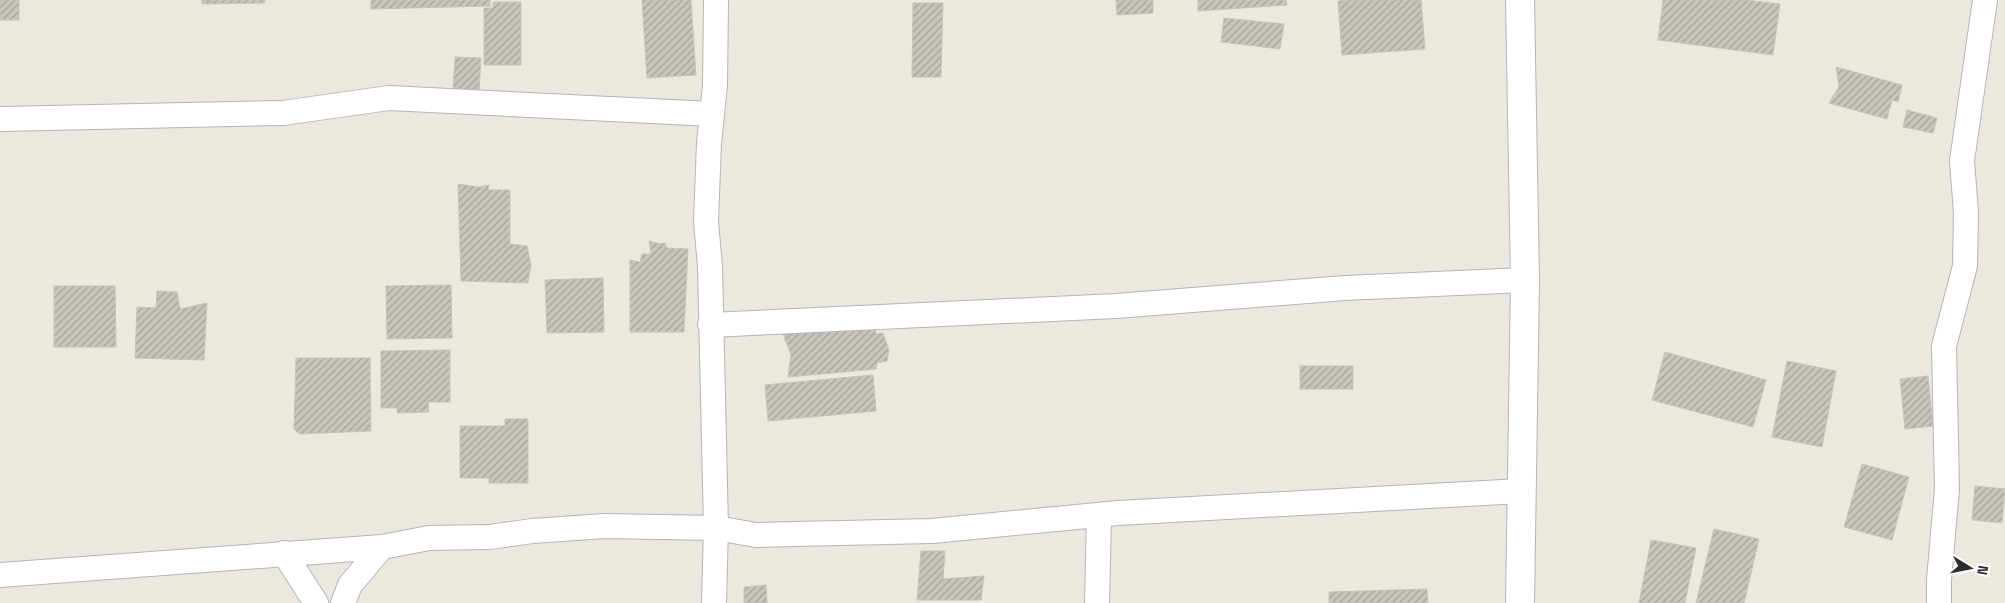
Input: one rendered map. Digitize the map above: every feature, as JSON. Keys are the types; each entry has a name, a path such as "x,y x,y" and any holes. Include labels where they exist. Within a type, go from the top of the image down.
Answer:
{"main road":[{"path":"1520,0 1525,280 1520,603"}],"street":[{"path":"714,603 716,528 710,267 706,221 715,70 716,0"},
{"path":"1939,603 1939,580 1947,489 1944,346 1965,266 1966,213 1962,161 1985,0"},
{"path":"0,119 283,113 389,98 712,114"},
{"path":"710,325 1116,306 1345,288 1525,280"},
{"path":"0,575 382,547 429,538 490,536 567,528 605,526 716,528 756,534 932,531 1128,512 1521,491"},
{"path":"1097,603 1099,516"},
{"path":"343,603 350,584 382,547"},
{"path":"284,553 316,603"}],"building":[{"path":"0,0 19,0 19,20 0,20"},
{"path":"202,0 265,0 265,3 202,4"},
{"path":"371,0 490,0 490,6 371,9"},
{"path":"642,0 691,0 696,75 647,78"},
{"path":"1116,0 1153,0 1153,13 1117,15"},
{"path":"1198,0 1286,0 1287,5 1198,11"},
{"path":"1421,0 1425,49 1342,55 1338,1"},
{"path":"1663,0 1746,0 1780,4 1773,55 1658,40"},
{"path":"493,2 521,2 521,65 484,65 484,8 493,8"},
{"path":"913,3 943,3 941,77 912,77"},
{"path":"1224,18 1284,24 1280,49 1221,42"},
{"path":"455,57 481,58 479,93 453,92"},
{"path":"1836,67 1902,85 1898,102 1892,100 1887,119 1829,103 1839,87"},
{"path":"1907,110 1937,118 1933,133 1903,127"},
{"path":"458,184 479,187 489,185 488,190 510,190 510,244 527,246 531,265 528,283 461,281"},
{"path":"649,241 660,244 665,243 667,248 688,249 684,332 630,332 630,260 640,262 642,254 651,254"},
{"path":"603,278 604,332 547,333 545,280"},
{"path":"451,285 452,338 387,339 386,286"},
{"path":"54,286 115,286 116,347 54,347"},
{"path":"157,291 177,292 180,309 207,303 204,360 135,358 137,307 156,308"},
{"path":"875,327 876,334 883,333 889,350 887,361 877,363 876,369 788,377 791,355 783,334"},
{"path":"450,350 450,402 428,402 429,412 397,413 397,408 381,408 381,351"},
{"path":"1665,352 1766,380 1753,427 1652,400"},
{"path":"296,358 370,358 371,431 299,434 294,429"},
{"path":"1787,361 1836,371 1822,447 1772,437"},
{"path":"1300,366 1353,366 1353,389 1300,389"},
{"path":"873,375 876,411 768,421 765,385"},
{"path":"1928,376 1933,426 1905,429 1900,379"},
{"path":"505,419 528,419 528,483 489,483 489,478 460,478 460,426 505,426"},
{"path":"1862,464 1909,477 1892,540 1844,527"},
{"path":"1975,486 2005,489 2002,523 1972,520"},
{"path":"1714,529 1759,539 1744,603 1696,603"},
{"path":"1651,540 1696,548 1685,603 1639,603"},
{"path":"921,551 945,551 943,579 984,576 981,600 917,600"},
{"path":"766,585 767,603 744,603 744,587"},
{"path":"1427,589 1428,603 1329,603 1329,592"}]}
